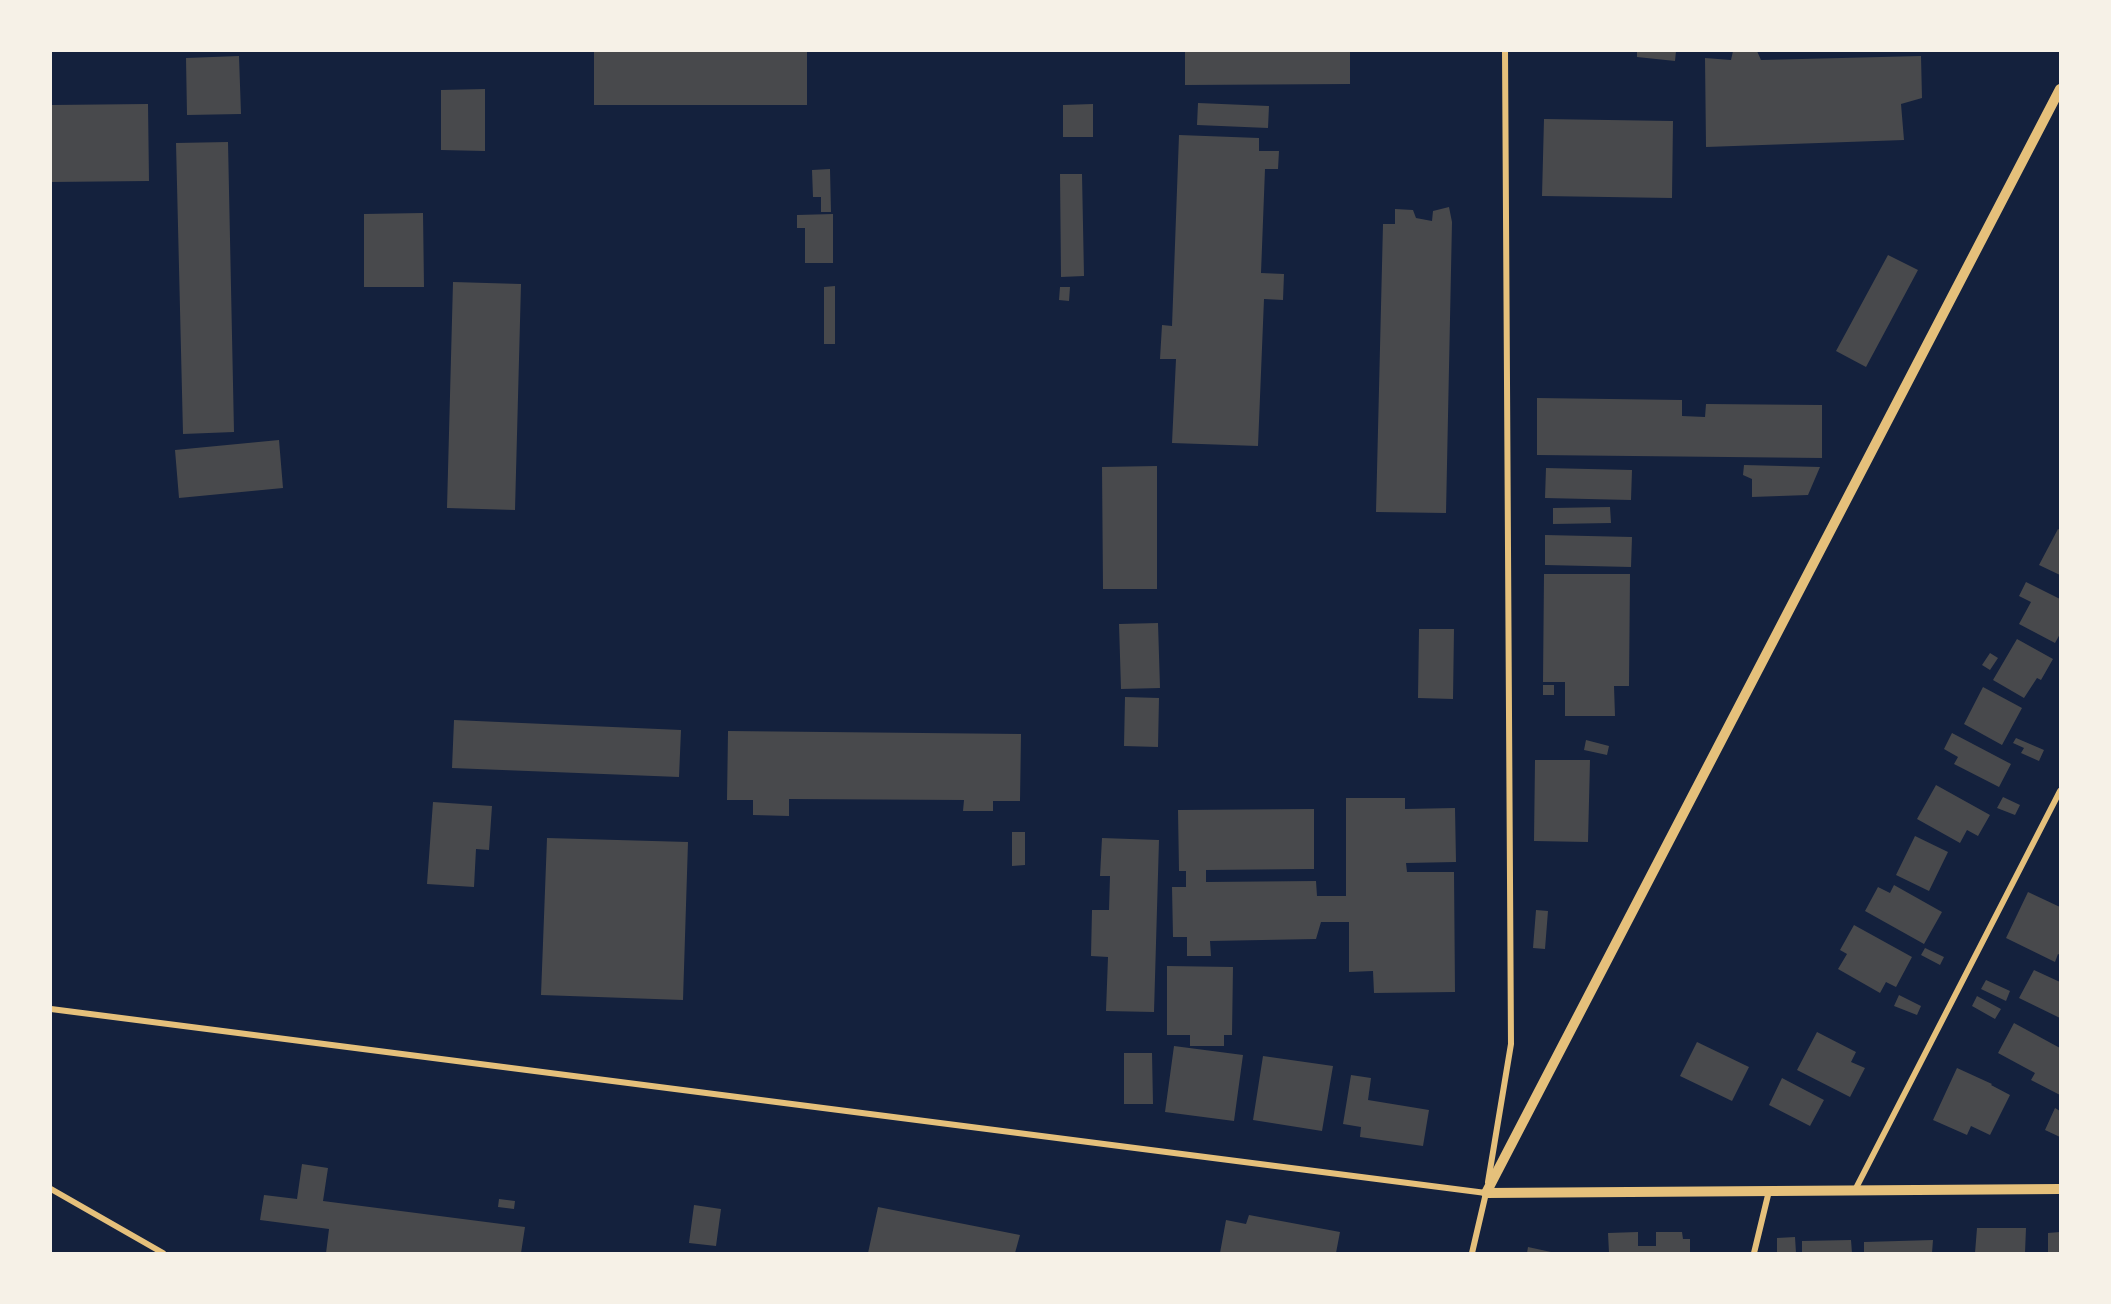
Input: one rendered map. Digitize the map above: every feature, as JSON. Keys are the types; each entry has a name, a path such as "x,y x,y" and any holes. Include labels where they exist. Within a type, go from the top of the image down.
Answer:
{"street":[{"path":"1472,1253 1486,1193 1511,1044 1505,51"},
{"path":"1486,1193 2060,89"},
{"path":"1855,1191 2060,791"},
{"path":"51,1009 1486,1193 2060,1189"},
{"path":"51,1189 163,1253"},
{"path":"1754,1253 1769,1191"}],"building":[{"path":"594,51 807,51 807,105 594,105"},
{"path":"1185,51 1350,51 1350,84 1185,85"},
{"path":"1637,51 1676,51 1675,61 1637,57"},
{"path":"1733,51 1757,51 1761,60 1921,56 1922,98 1901,104 1904,140 1706,147 1705,58 1731,60"},
{"path":"239,56 241,114 187,115 186,58"},
{"path":"485,89 485,151 441,150 441,90"},
{"path":"1198,103 1269,106 1268,128 1197,125"},
{"path":"148,104 149,181 51,182 51,105"},
{"path":"1093,104 1093,137 1063,137 1063,105"},
{"path":"1544,119 1673,121 1672,198 1542,196"},
{"path":"1179,135 1259,138 1259,151 1279,151 1278,169 1265,169 1261,273 1284,274 1283,300 1264,299 1258,446 1172,443 1176,359 1160,359 1162,325 1172,326"},
{"path":"228,142 234,432 183,434 176,143"},
{"path":"830,169 831,212 821,212 821,197 813,197 812,170"},
{"path":"1060,174 1082,174 1084,276 1061,277"},
{"path":"1449,207 1452,222 1446,513 1376,512 1383,224 1395,224 1395,209 1413,210 1416,218 1432,221 1433,211"},
{"path":"423,213 424,287 364,287 364,214"},
{"path":"833,214 833,263 805,263 805,228 797,228 797,215"},
{"path":"1888,255 1918,270 1866,367 1836,351"},
{"path":"453,282 521,284 515,510 447,508"},
{"path":"835,286 835,344 824,344 824,287"},
{"path":"1060,287 1070,287 1069,301 1059,300"},
{"path":"1537,398 1682,400 1682,416 1705,417 1706,404 1822,405 1822,458 1537,455"},
{"path":"279,440 283,488 179,498 175,450"},
{"path":"1744,465 1820,467 1808,495 1752,497 1752,479 1743,475"},
{"path":"1157,466 1157,589 1103,589 1102,467"},
{"path":"1546,468 1632,470 1631,500 1545,498"},
{"path":"1610,507 1611,523 1553,524 1553,508"},
{"path":"2058,529 2060,530 2060,575 2039,565"},
{"path":"1545,535 1632,537 1631,567 1545,565"},
{"path":"1544,574 1630,574 1629,686 1614,686 1615,716 1565,716 1565,682 1543,682"},
{"path":"2026,582 2060,599 2060,634 2055,643 2019,624 2031,602 2019,596"},
{"path":"1158,623 1160,688 1121,689 1119,624"},
{"path":"1419,629 1454,629 1453,699 1418,698"},
{"path":"2017,639 2053,659 2041,680 2037,678 2024,698 1993,680"},
{"path":"1990,653 1998,658 1990,670 1982,665"},
{"path":"1543,685 1554,685 1554,695 1543,695"},
{"path":"1983,687 2022,708 2002,745 1964,724"},
{"path":"1125,697 1159,698 1158,747 1124,746"},
{"path":"454,720 681,730 679,777 452,768"},
{"path":"728,731 1021,734 1020,801 993,801 993,811 963,811 964,800 789,799 789,816 753,815 753,800 727,800"},
{"path":"1952,733 2011,764 1999,787 1954,764 1958,757 1944,749"},
{"path":"2016,738 2044,750 2039,761 2021,753 2024,748 2013,743"},
{"path":"1586,740 1609,746 1607,755 1584,750"},
{"path":"1535,760 1590,760 1588,842 1534,841"},
{"path":"1936,785 1990,815 1978,836 1967,830 1960,843 1917,819"},
{"path":"2003,797 2020,805 2015,815 1997,808"},
{"path":"1346,798 1405,798 1405,809 1455,808 1456,862 1406,863 1407,872 1454,872 1455,992 1374,993 1373,971 1349,972 1349,922 1321,922 1316,939 1210,941 1211,956 1187,956 1187,937 1173,937 1172,887 1186,887 1186,871 1179,871 1178,810 1314,809 1314,869 1206,870 1206,882 1316,881 1317,896 1346,896"},
{"path":"433,802 492,806 489,850 476,849 474,887 427,884"},
{"path":"1012,832 1025,832 1025,865 1012,866"},
{"path":"1915,836 1948,852 1929,891 1896,875"},
{"path":"547,838 688,842 683,1000 541,995"},
{"path":"1102,838 1159,840 1154,1012 1106,1011 1108,957 1091,956 1092,910 1109,910 1110,876 1100,876"},
{"path":"1894,885 1942,912 1924,944 1865,911 1878,887 1890,893"},
{"path":"2028,892 2060,907 2060,955 2058,954 2055,962 2006,938"},
{"path":"1536,910 1548,911 1545,949 1533,948"},
{"path":"1854,925 1912,957 1896,987 1886,982 1880,993 1838,969 1847,954 1840,950"},
{"path":"1925,948 1944,957 1940,965 1921,955"},
{"path":"1167,966 1233,967 1232,1035 1224,1035 1224,1046 1190,1046 1190,1035 1167,1035"},
{"path":"2034,970 2060,982 2060,1018 2019,998"},
{"path":"1986,980 2010,991 2006,1001 1981,989"},
{"path":"1899,995 1921,1006 1917,1015 1894,1006"},
{"path":"1977,996 2001,1009 1995,1019 1972,1006"},
{"path":"2014,1023 2060,1048 2060,1095 2031,1080 2035,1073 1998,1053"},
{"path":"1817,1032 1856,1052 1851,1062 1865,1068 1850,1097 1797,1070"},
{"path":"1697,1042 1749,1067 1732,1101 1680,1076"},
{"path":"1174,1046 1243,1055 1234,1121 1165,1112"},
{"path":"1124,1053 1152,1053 1153,1104 1124,1104"},
{"path":"1263,1056 1333,1066 1322,1131 1253,1120"},
{"path":"1957,1068 2010,1095 1990,1135 1971,1126 1967,1135 1933,1120"},
{"path":"1351,1075 1371,1078 1368,1100 1429,1110 1423,1146 1360,1137 1361,1127 1343,1124"},
{"path":"1782,1078 1824,1100 1810,1126 1769,1105"},
{"path":"2055,1108 2060,1111 2060,1137 2045,1130"},
{"path":"302,1164 328,1168 323,1201 525,1227 521,1253 326,1253 329,1229 260,1220 264,1195 297,1199"},
{"path":"499,1199 515,1201 514,1209 498,1207"},
{"path":"694,1205 721,1209 716,1246 689,1243"},
{"path":"878,1207 1020,1235 1015,1253 868,1253"},
{"path":"1249,1215 1340,1232 1336,1253 1220,1253 1226,1220 1246,1224"},
{"path":"1977,1228 2026,1228 2025,1253 1975,1253"},
{"path":"1638,1232 1638,1246 1656,1246 1656,1232 1682,1232 1683,1239 1690,1239 1690,1253 1609,1253 1608,1233"},
{"path":"2060,1232 2060,1253 2048,1253 2048,1233"},
{"path":"1795,1237 1796,1253 1777,1253 1777,1238"},
{"path":"1851,1240 1852,1253 1802,1253 1802,1241"},
{"path":"1933,1240 1932,1253 1864,1253 1864,1242"},
{"path":"1528,1247 1551,1252 1551,1253 1527,1253"}]}
